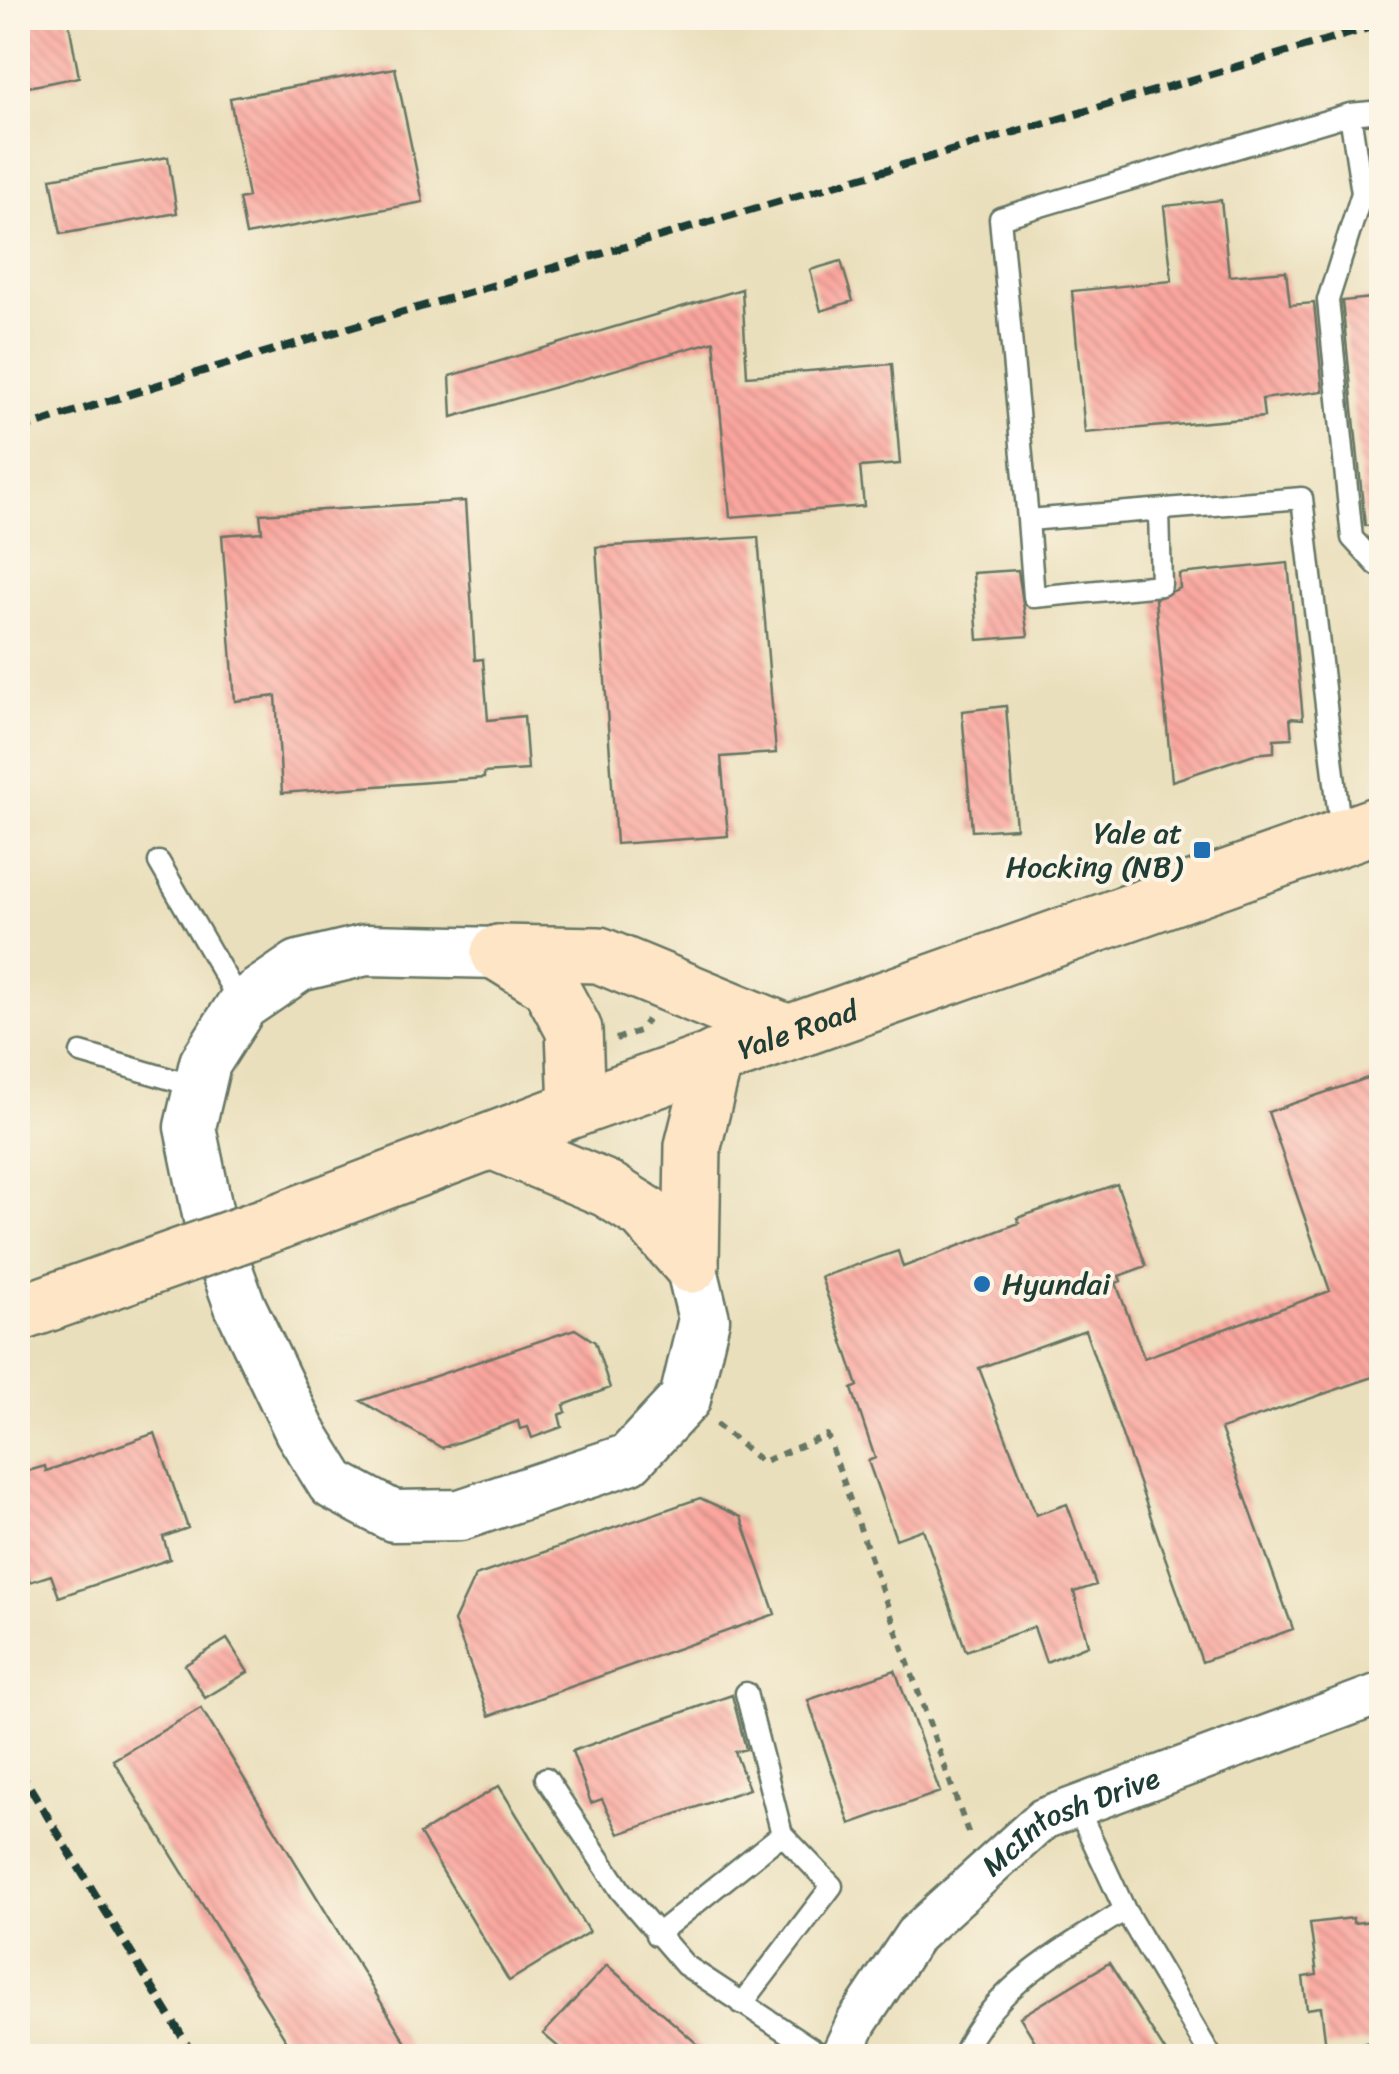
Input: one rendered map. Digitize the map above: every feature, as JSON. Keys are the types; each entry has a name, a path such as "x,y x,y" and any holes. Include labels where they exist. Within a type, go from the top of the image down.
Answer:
{"main road":[{"name":"Yale Road","path":"18,1314 280,1221 715,1058 1362,830"},
{"path":"499,953 599,954 788,1033"},
{"path":"499,953 548,984 574,1030 577,1108"},
{"path":"691,1265 693,1146 715,1058"},
{"path":"492,1141 608,1190 633,1205 691,1265"}],"street":[{"path":"499,953 366,950 299,966 242,1006 205,1064 190,1128 209,1219 240,1306 300,1431 333,1484 393,1516 460,1515 629,1458 685,1399 704,1318 691,1265"},
{"name":"McIntosh Drive","path":"841,2056 857,2022 915,1935 978,1873 1043,1820 1382,1693"}],"lane":[{"path":"1159,510 1162,585 1034,597 1000,218 1350,114 1382,111"},
{"path":"1350,114 1362,193 1328,300 1352,538 1379,564 1382,588"},
{"path":"1028,520 1302,498 1362,830"},
{"path":"159,862 242,1006"},
{"path":"82,1053 200,1088"},
{"path":"742,2004 832,1886 782,1834 746,1693"},
{"path":"546,1778 621,1892 656,1935 685,1964 823,2056"},
{"path":"1076,1807 1125,1910 1211,2056"},
{"path":"656,1935 782,1834"},
{"path":"962,2056 996,2002 1024,1975 1125,1910"}],"path":[{"path":"606,1043 638,1031 649,1017"},
{"path":"685,1399 762,1462 827,1435 963,1810 978,1873"}],"building":[{"path":"18,18 68,18 79,77 18,89"},
{"path":"395,68 423,202 246,235 239,199 248,197 230,98"},
{"path":"168,157 177,213 61,234 51,178"},
{"path":"1221,200 1229,276 1286,271 1290,305 1314,303 1323,391 1262,399 1264,417 1085,433 1072,291 1172,281 1164,206"},
{"path":"841,261 853,301 821,311 810,270"},
{"path":"742,289 747,376 892,364 900,464 860,467 864,506 730,517 714,341 452,417 450,376"},
{"path":"1382,297 1382,525 1365,526 1342,301"},
{"path":"465,501 475,660 483,659 488,720 524,716 528,770 484,773 484,778 282,793 276,696 235,701 222,535 262,532 260,514"},
{"path":"758,537 776,753 721,757 728,836 616,844 596,547"},
{"path":"1288,563 1303,719 1290,718 1292,738 1274,739 1274,752 1254,754 1172,781 1155,599 1180,588 1179,574"},
{"path":"1018,570 1028,636 978,640 973,573"},
{"path":"1006,706 1016,828 972,831 962,711"},
{"path":"1382,1073 1382,1374 1221,1429 1293,1629 1202,1662 1085,1330 979,1368 1036,1515 1067,1504 1096,1585 1074,1592 1088,1645 1046,1662 1034,1627 966,1651 923,1529 896,1539 868,1461 875,1458 852,1389 858,1386 821,1277 898,1251 903,1267 1019,1223 1017,1218 1117,1184 1146,1266 1119,1276 1121,1281 1116,1283 1144,1358 1330,1291 1268,1112"},
{"path":"575,1329 595,1342 610,1388 564,1405 566,1412 559,1415 562,1427 532,1438 528,1427 520,1429 518,1421 442,1448 361,1401"},
{"path":"155,1433 188,1528 163,1537 170,1559 59,1597 51,1575 30,1582 18,1547 18,1474 45,1466 46,1471"},
{"path":"700,1498 741,1517 775,1614 489,1716 454,1621 475,1576"},
{"path":"227,1639 248,1672 205,1698 185,1665"},
{"path":"895,1670 940,1792 850,1824 808,1700"},
{"path":"732,1695 746,1749 735,1752 749,1789 619,1834 602,1799 591,1803 572,1751"},
{"path":"201,1708 414,2056 296,2056 113,1760"},
{"path":"499,1786 589,1932 509,1981 420,1834"},
{"path":"1353,1918 1353,1923 1382,1920 1382,2035 1371,2036 1372,2042 1326,2047 1321,2007 1307,2009 1303,1977 1317,1975 1310,1923"},
{"path":"1109,1963 1168,2056 1044,2056 1020,2017"},
{"path":"607,1965 711,2056 569,2056 543,2034"}],"railway":[{"path":"18,430 196,373 1382,24"},
{"path":"18,1768 194,2056"}],"place":[{"name":"Yale at Hocking (NB)","path":"1202,850"},
{"name":"Hyundai","path":"982,1284"}]}
